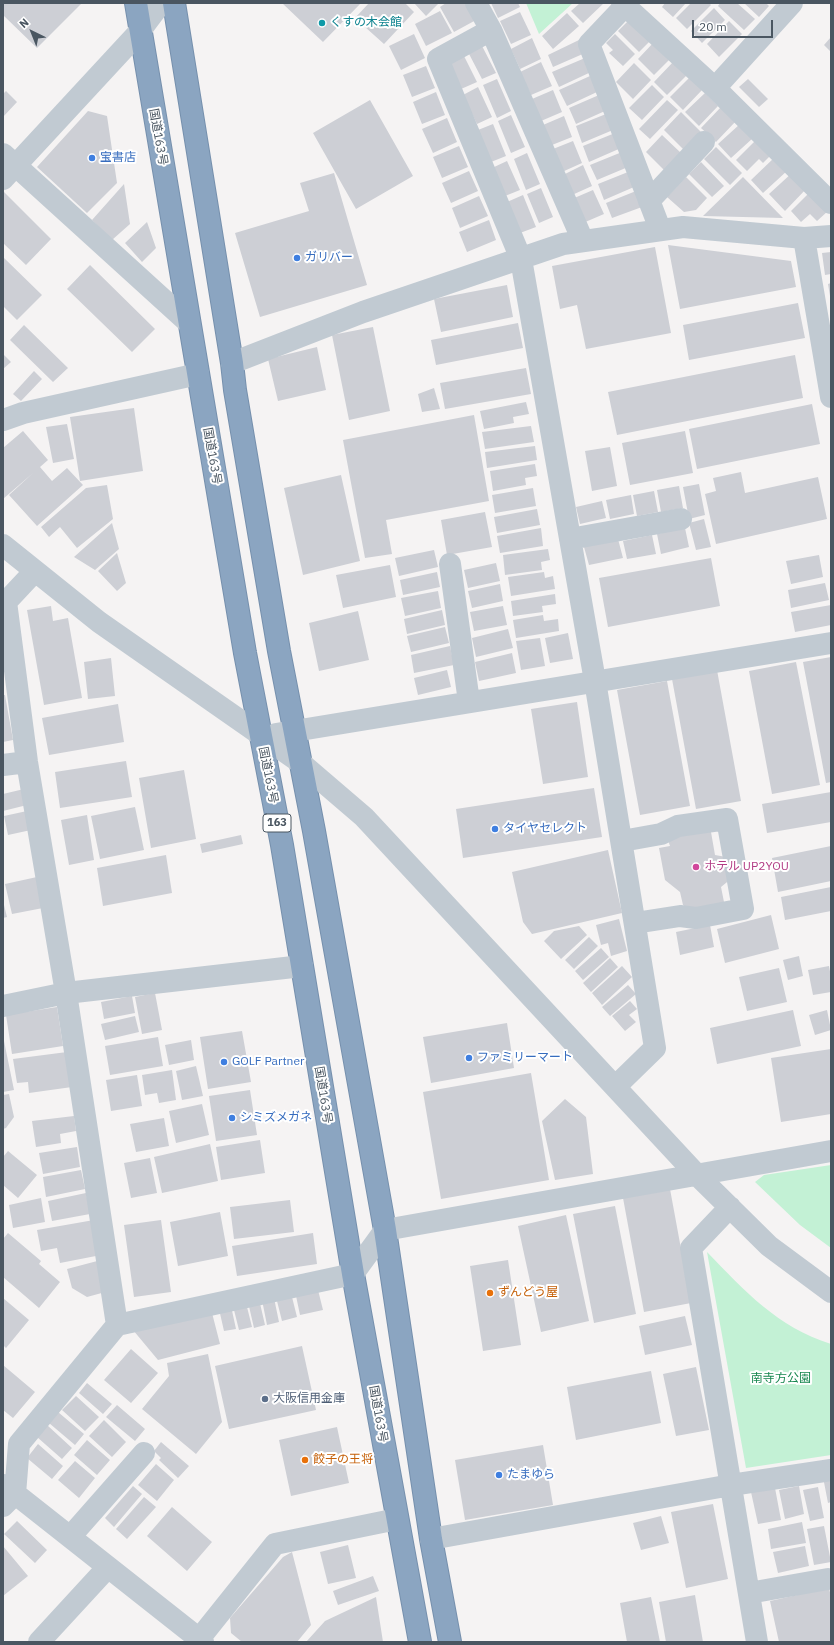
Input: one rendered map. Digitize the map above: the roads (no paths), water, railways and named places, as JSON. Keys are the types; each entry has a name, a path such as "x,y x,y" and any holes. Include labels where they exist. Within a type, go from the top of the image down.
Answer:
{"highway":[{"name":"国道163号","path":"136,3 189,323 261,736 282,845 353,1274 420,1642"},
{"path":"174,3 248,467 385,1230 432,1539 450,1642"}],"street":[{"path":"162,3 140,31 7,166 189,323"},
{"path":"476,3 491,30 582,240"},
{"path":"660,229 589,44 623,4 716,88 831,204"},
{"path":"716,88 785,6"},
{"path":"491,30 438,59 521,259 595,681 655,1048 616,1086"},
{"path":"649,201 704,142"},
{"path":"232,363 363,312 563,244 582,240 683,227 804,238 831,236"},
{"path":"804,238 826,336 831,397"},
{"path":"3,420 23,413 198,374"},
{"path":"570,539 681,519"},
{"path":"3,545 99,622 301,763 364,817 616,1086 696,1174 769,1246 831,1292"},
{"path":"450,564 469,702"},
{"path":"35,571 6,602 27,762 66,993 117,1326"},
{"path":"261,736 295,732 831,643"},
{"path":"3,765 27,762"},
{"path":"622,841 661,834 678,826 727,819 743,909 696,918 680,916 635,923"},
{"path":"3,1006 66,993 302,966"},
{"path":"397,1519 275,1544 201,1640 70,1537 7,1495 19,1444 117,1326 353,1274 385,1230 831,1151"},
{"path":"730,1207 691,1248 757,1642"},
{"path":"70,1537 144,1453"},
{"path":"432,1539 731,1485 831,1470"},
{"path":"39,1642 108,1567"},
{"path":"749,1593 828,1579"}],"place":[{"name":"くすの木会館","path":"322,23"},
{"name":"宝書店","path":"92,158"},
{"name":"ガリバー","path":"297,258"},
{"name":"タイヤセレクト","path":"495,829"},
{"name":"ホテル UP2YOU","path":"696,867"},
{"name":"ファミリーマート","path":"469,1058"},
{"name":"GOLF Partner","path":"224,1062"},
{"name":"シミズメガネ","path":"232,1118"},
{"name":"ずんどう屋","path":"490,1293"},
{"name":"大阪信用金庫","path":"265,1399"},
{"name":"餃子の王将","path":"305,1460"},
{"name":"たまゆら","path":"499,1475"}],"park label":[{"name":"南寺方公園","path":"781,1379"}]}
